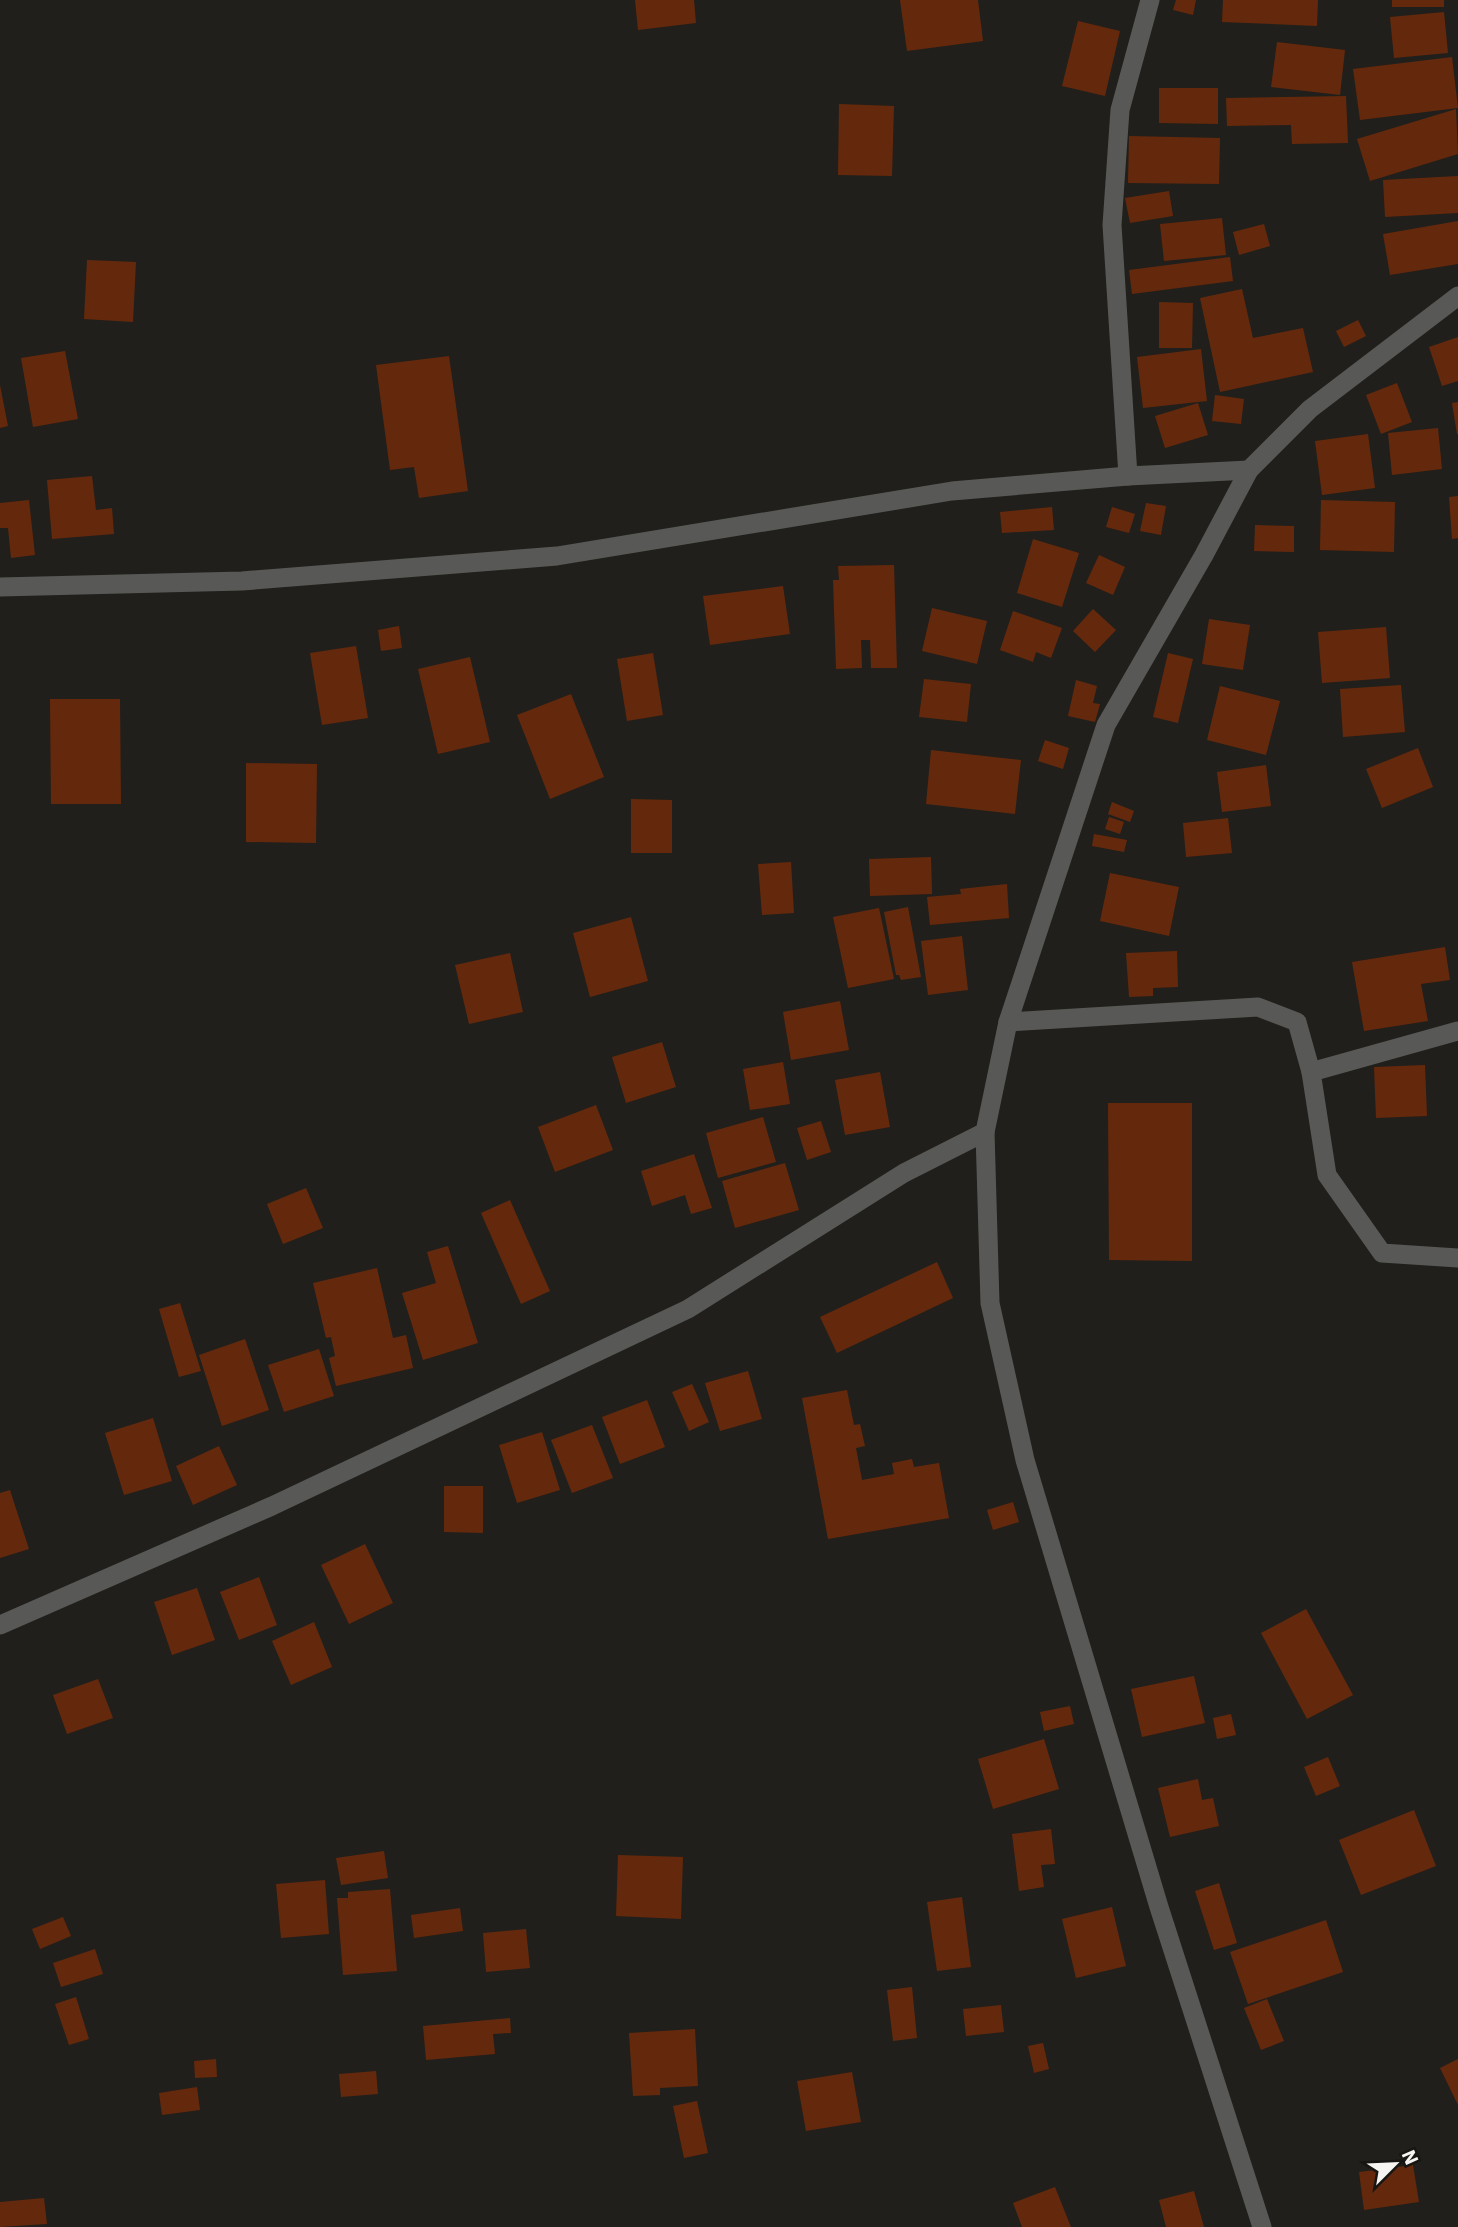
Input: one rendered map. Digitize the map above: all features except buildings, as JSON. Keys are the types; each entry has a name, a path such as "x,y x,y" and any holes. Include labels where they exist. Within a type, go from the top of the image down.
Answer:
{"street":[{"path":"1128,476 1112,225 1120,110 1150,0"},
{"path":"1262,2227 1159,1907 1026,1460 990,1303 985,1132 1008,1022 1106,725 1204,555 1249,470 1310,409 1458,296"},
{"path":"0,587 242,581 557,556 952,491 1128,476 1249,470"},
{"path":"1008,1022 1258,1007 1297,1022 1311,1072 1327,1175 1382,1253 1458,1258"},
{"path":"1311,1072 1458,1031"},
{"path":"0,1625 272,1506 688,1309 904,1173 985,1132"}]}
